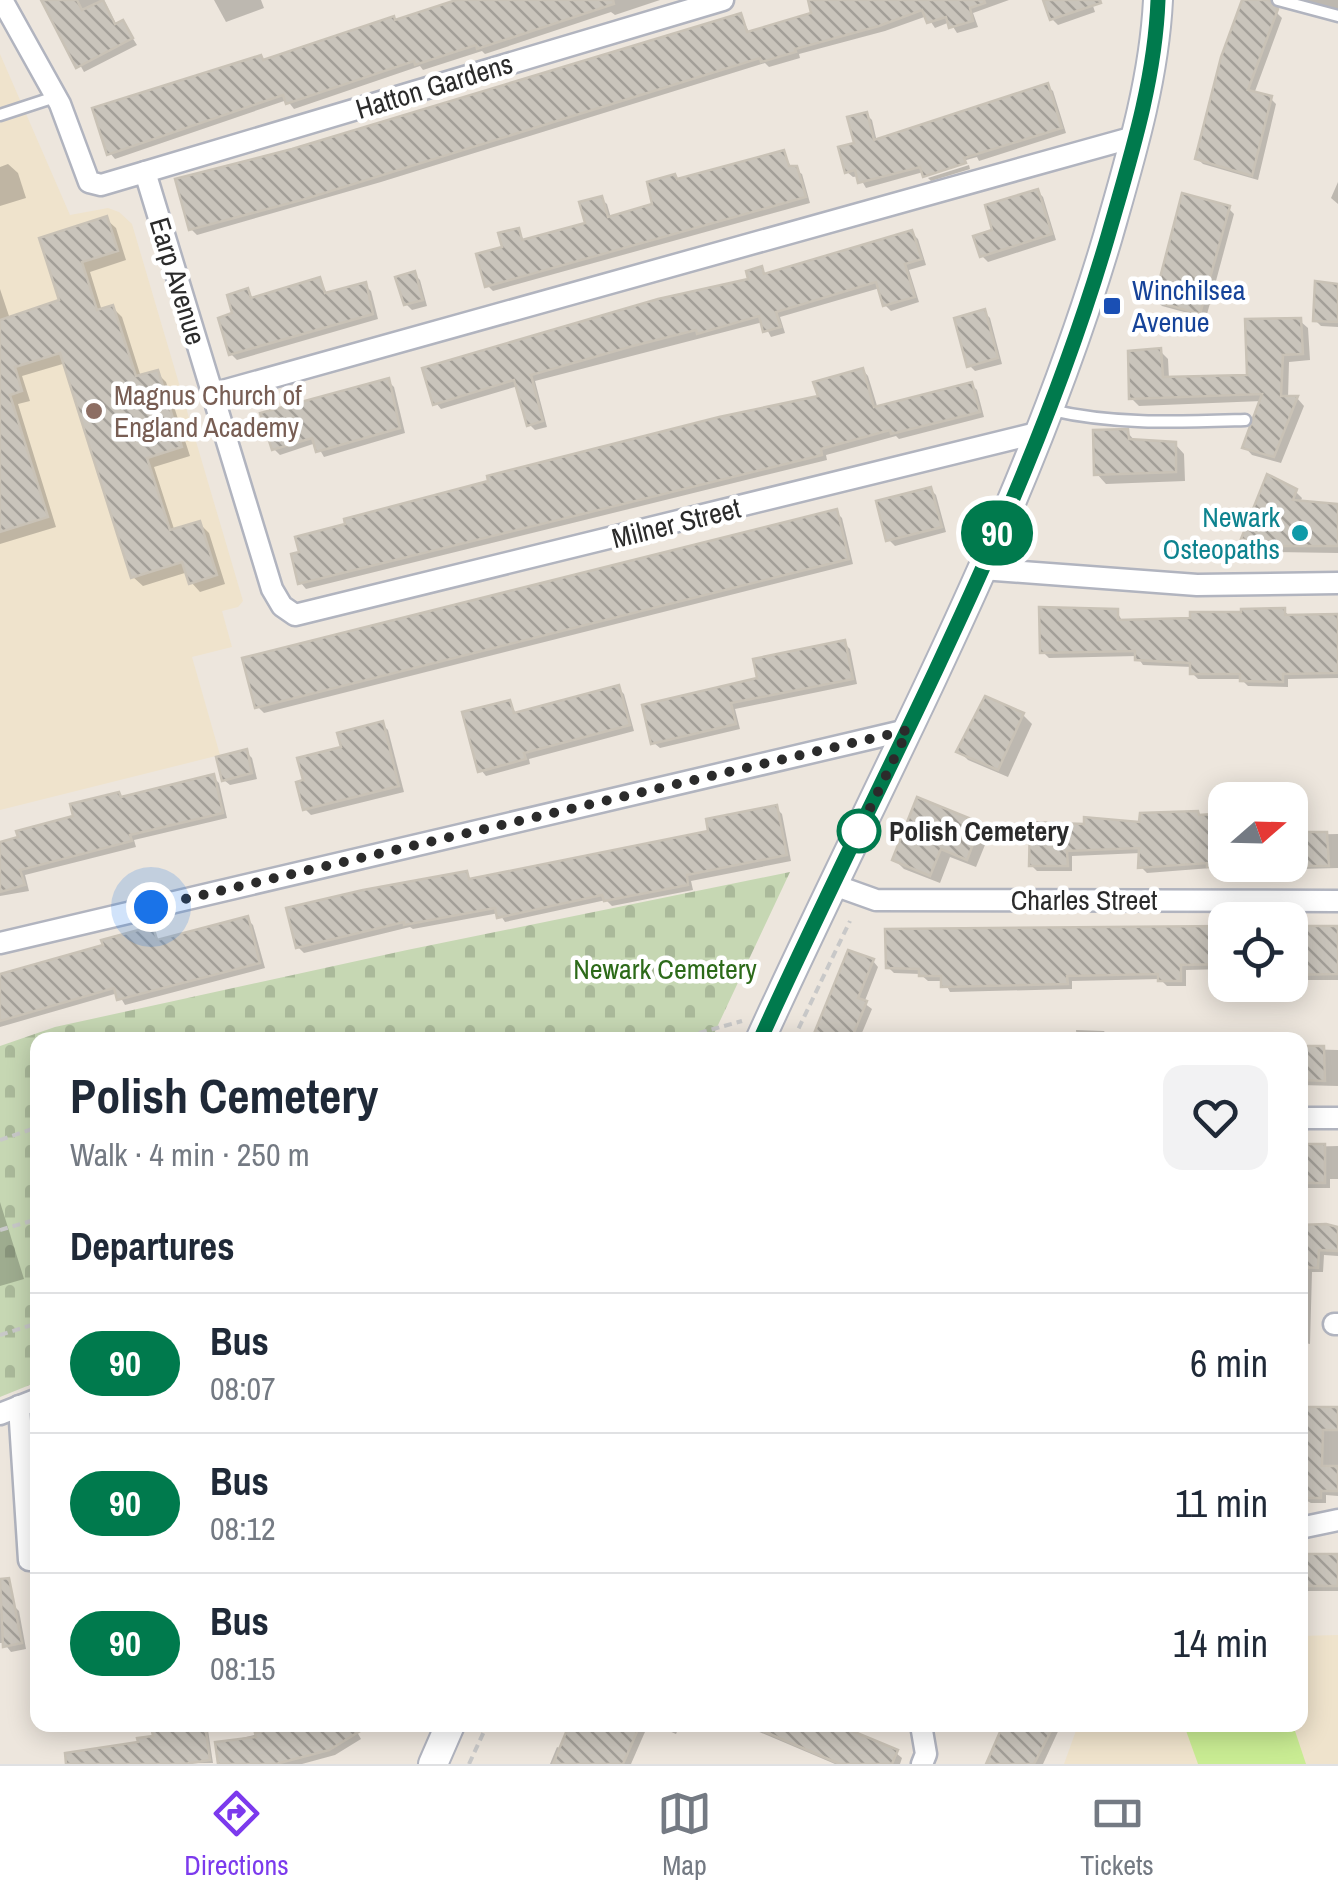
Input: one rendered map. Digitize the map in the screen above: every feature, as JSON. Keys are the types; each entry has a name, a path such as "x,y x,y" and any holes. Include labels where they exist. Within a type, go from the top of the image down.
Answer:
{"main road":[{"path":"764,1032 908,730 1045,421 1084,317 1138,136 1162,3"},
{"path":"432,1764 447,1732"}],"street":[{"path":"2,0 56,96 89,182 101,186 145,172"},
{"name":"Hatton Gardens","path":"145,172 723,0"},
{"path":"212,394 1138,136"},
{"name":"Earp Avenue","path":"145,172 272,589 282,606 296,615 312,614"},
{"name":"Milner Street","path":"312,614 1045,421"},
{"path":"982,568 1197,584 1338,584"},
{"path":"0,943 908,730"},
{"name":"Charles Street","path":"834,884 876,900 1338,901"},
{"path":"1308,1118 1338,1118"},
{"path":"19,1406 29,1560"},
{"path":"1308,1526 1338,1520"},
{"path":"922,1764 926,1754 923,1732"}],"lane":[{"path":"1278,0 1338,16"},
{"path":"0,115 56,96"},
{"path":"1045,421 1245,420"}],"path":[{"path":"798,1032 850,921"},
{"path":"704,1032 772,1014"},
{"path":"0,1140 30,1131"},
{"path":"0,1230 30,1222"},
{"path":"0,1335 30,1326"},
{"path":"469,1764 484,1732"}],"shaded area":[{"name":"Magnus Church of England Academy","path":"0,54 70,215 108,208 132,224 243,601 238,607 222,611 232,647 192,657 220,755 0,810"},
{"path":"1338,1635 1338,1764 1064,1764 1075,1732 1308,1732 1308,1636"}],"green space":[{"name":"Newark Cemetery","path":"790,872 715,1032 41,1032 407,950"},
{"name":"Newark Cemetery","path":"30,1036 30,1385 0,1397 0,1046"},
{"path":"1187,1732 1295,1732 1306,1764 1198,1764"}],"building":[{"path":"41,0 77,0 82,10 103,0 115,24 123,20 133,38 76,68"},
{"path":"456,0 613,0 614,4 477,49 476,45 415,65 414,61 286,104 283,95 107,155 92,108"},
{"path":"808,0 985,3 970,8 973,21 949,28 946,17 927,23 922,10 795,49 796,52 761,62 760,58 305,199 189,230 175,179 292,149 741,13 747,32 811,13"},
{"path":"1043,0 1100,0 1101,3 1050,20"},
{"path":"1242,0 1269,0 1278,9 1248,90 1272,96 1252,176 1195,159 1221,57"},
{"path":"1048,83 1062,128 964,158 966,163 923,177 920,167 858,183 855,170 845,173 838,147 854,143 847,117 867,112 874,140"},
{"path":"784,150 789,166 797,166 806,197 485,287 476,254 502,247 498,233 519,228 522,240 585,223 579,202 602,196 608,217 652,204 647,182 675,174 677,179"},
{"path":"1038,189 1052,234 980,257 973,236 992,230 985,205"},
{"path":"1182,193 1230,206 1200,314 1154,301"},
{"path":"107,216 118,251 82,262 97,310 113,305 136,376 158,370 182,447 147,458 170,530 200,521 217,575 189,584 182,562 131,578 60,353 15,367 22,391 10,395 48,517 0,532 0,320 59,300 39,238"},
{"path":"912,230 922,259 905,264 915,297 883,306 876,282 776,312 781,327 763,332 759,316 531,375 543,421 527,426 514,380 433,405 422,368 658,299 748,279 746,271 762,266 764,274"},
{"path":"415,271 423,300 404,305 395,277"},
{"path":"320,277 325,293 366,282 373,314 229,355 218,318 232,313 227,295 248,288 251,298"},
{"path":"1315,281 1338,284 1338,322 1313,321"},
{"path":"985,309 998,358 967,367 954,318"},
{"path":"1301,318 1303,354 1283,355 1281,396 1298,396 1274,457 1242,448 1262,394 1129,399 1128,351 1161,348 1163,377 1247,375 1245,319"},
{"path":"863,368 874,407 972,382 980,412 891,434 890,430 821,449 822,455 298,584 291,554 299,552 295,537 345,524 344,519 488,481 487,476 818,396 813,382"},
{"path":"389,378 400,428 316,452 312,438 272,450 260,413"},
{"path":"1128,429 1129,439 1176,442 1176,472 1094,475 1093,430"},
{"path":"1267,474 1297,489 1293,500 1338,504 1338,546 1267,546 1241,539"},
{"path":"931,487 942,527 886,541 876,501"},
{"path":"837,509 849,559 255,708 242,658"},
{"path":"1039,607 1118,609 1118,620 1190,618 1190,612 1241,609 1285,608 1285,615 1338,614 1338,673 1283,674 1283,682 1240,681 1240,674 1190,674 1190,663 1135,660 1135,651 1040,653"},
{"path":"845,640 853,679 731,703 736,724 651,744 642,705 757,678 753,659"},
{"path":"619,685 630,725 524,753 526,759 478,772 462,712 510,700 514,713"},
{"path":"985,696 1024,713 998,770 956,752"},
{"path":"383,721 399,786 303,810 296,782 303,780 297,758 341,747 337,733"},
{"path":"247,749 252,773 222,781 216,757"},
{"path":"214,774 223,813 130,835 132,841 20,870 25,885 0,892 0,842 18,837 16,831 73,816 70,804 119,792 121,797"},
{"path":"917,797 981,823 967,860 941,849 930,876 892,860"},
{"path":"777,805 787,855 687,875 688,885 604,901 602,895 497,918 495,908 404,922 296,948 286,908 467,871 469,879 708,831 706,819"},
{"path":"1198,811 1199,815 1208,814 1208,867 1207,863 1138,868 1139,848 1067,851 1068,866 1029,866 1030,822 1084,824 1084,817 1139,822 1140,813"},
{"path":"1308,832 1327,832 1329,866 1308,866"},
{"path":"248,916 260,963 117,1000 114,988 0,1021 0,974 103,945 101,940 153,926 157,940"},
{"path":"1208,926 1208,964 1181,965 1181,981 1158,981 1158,974 1067,976 1068,984 941,987 941,976 919,976 919,969 886,968 885,929"},
{"path":"1308,926 1338,926 1338,974 1308,975"},
{"path":"848,950 874,959 858,998 867,1001 854,1032 815,1032"},
{"path":"1308,1046 1324,1046 1325,1081 1308,1080"},
{"path":"1308,1144 1325,1144 1325,1183 1308,1183"},
{"path":"1308,1225 1338,1227 1338,1251 1319,1250 1318,1268 1308,1267"},
{"path":"1308,1407 1338,1407 1338,1430 1323,1430 1322,1466 1338,1466 1338,1491 1321,1491 1321,1498 1308,1498"},
{"path":"1308,1554 1338,1554 1338,1586 1308,1586"},
{"path":"9,1578 22,1643 3,1647 0,1579"},
{"path":"152,1732 206,1732 210,1760 184,1764 66,1764 65,1753 138,1742 137,1738 153,1736"},
{"path":"359,1732 329,1750 276,1764 218,1764 215,1742 256,1737 255,1733"},
{"path":"566,1732 637,1732 623,1764 553,1764"},
{"path":"765,1732 855,1732 898,1750 892,1764 840,1764"},
{"path":"1000,1732 1050,1732 1034,1764 986,1764"}],"bus line":[{"name":"90","path":"764,1032 908,730 1050,410 1084,317 1138,136 1158,0"}],"place":[{"name":"Winchilsea Avenue","path":"1112,306"},
{"name":"Magnus Church of England Academy","path":"94,411"},
{"name":"Newark Osteopaths","path":"1300,533"},
{"name":"Polish Cemetery","path":"859,831"}],"route":[{"path":"151,907 908,730 859,831"}]}
